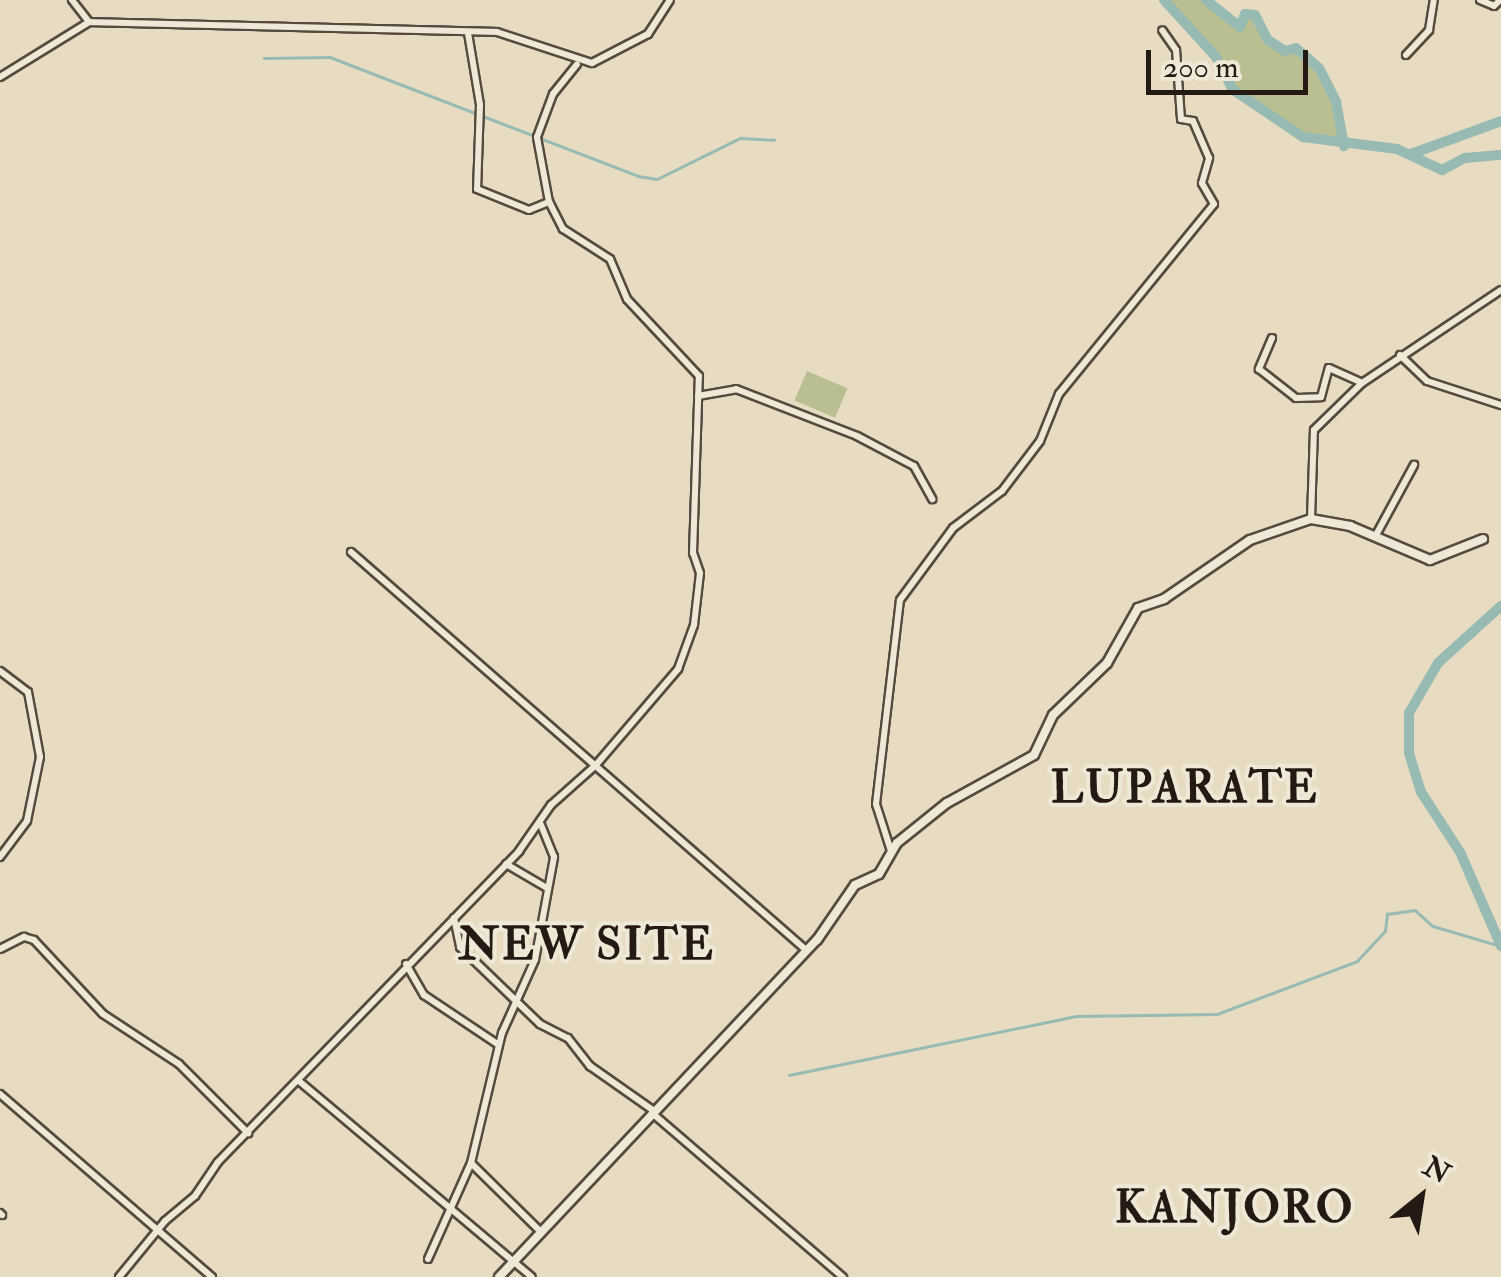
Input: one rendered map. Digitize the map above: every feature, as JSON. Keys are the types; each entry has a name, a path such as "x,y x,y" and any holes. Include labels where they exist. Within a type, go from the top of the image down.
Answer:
{"street":[{"path":"72,0 89,22"},
{"path":"0,77 89,22 516,35 577,64 592,63 648,34 670,0"},
{"path":"1406,55 1429,30 1434,0"},
{"path":"1480,0 1494,6 1500,0"},
{"path":"892,851 876,804 900,600 952,528 1002,491 1040,440 1059,394 1214,204 1202,183 1209,158 1192,121 1181,119 1176,50 1162,30"},
{"path":"468,33 480,106 478,190 529,210 549,202"},
{"path":"119,1277 406,964 506,864 541,825 551,806 595,766 678,669 694,624 699,376 627,299 610,259 563,229 549,202 537,137 554,94 577,64"},
{"path":"1311,519 1314,430 1362,383 1501,290"},
{"path":"1272,338 1259,369 1296,398 1322,398 1329,368 1362,383"},
{"path":"1400,356 1427,381 1501,405"},
{"path":"698,396 736,389 857,436 914,466 932,500"},
{"path":"1376,535 1414,465"},
{"path":"499,1277 806,950 854,885 879,874 892,851 947,802 1034,756 1052,716 1107,663 1138,608 1164,598 1250,540 1311,519 1376,535 1430,560 1483,539"},
{"path":"351,552 806,950"},
{"path":"0,671 28,692 40,756 28,821 0,857"},
{"path":"428,1259 471,1163 499,1045 536,960 554,857 541,825"},
{"path":"506,864 546,888"},
{"path":"454,918 460,947 616,1088 653,1112 844,1277"},
{"path":"0,949 24,936 34,940 103,1014 179,1064 248,1133"},
{"path":"406,964 424,995 499,1045"},
{"path":"299,1081 532,1277"},
{"path":"0,1094 212,1277"},
{"path":"471,1163 540,1232"}],"green space":[{"path":"1164,0 1206,0 1239,26 1245,14 1255,15 1268,40 1285,51 1296,48 1327,80 1344,146 1303,137 1245,99"},
{"path":"807,371 848,388 835,418 794,400"}],"waterway":[{"path":"1164,0 1216,57 1232,89 1303,137 1397,149 1442,170 1465,158 1501,155"},
{"path":"1206,0 1240,27 1245,14 1255,15 1268,40 1285,51 1296,48 1319,68 1336,102 1344,146"},
{"path":"264,58 330,57 638,176 657,179 740,138 774,140"},
{"path":"1411,154 1501,121"},
{"path":"1501,606 1438,663 1409,713 1409,753 1421,792 1460,852 1501,946"},
{"path":"789,1075 1077,1016 1217,1014 1357,961 1385,931 1387,914 1415,910 1433,926 1501,946"}],"district":[{"name":"LUPARATE","path":"1185,789"},
{"name":"NEW SITE","path":"587,946"},
{"name":"KANJORO","path":"1235,1209"}]}
